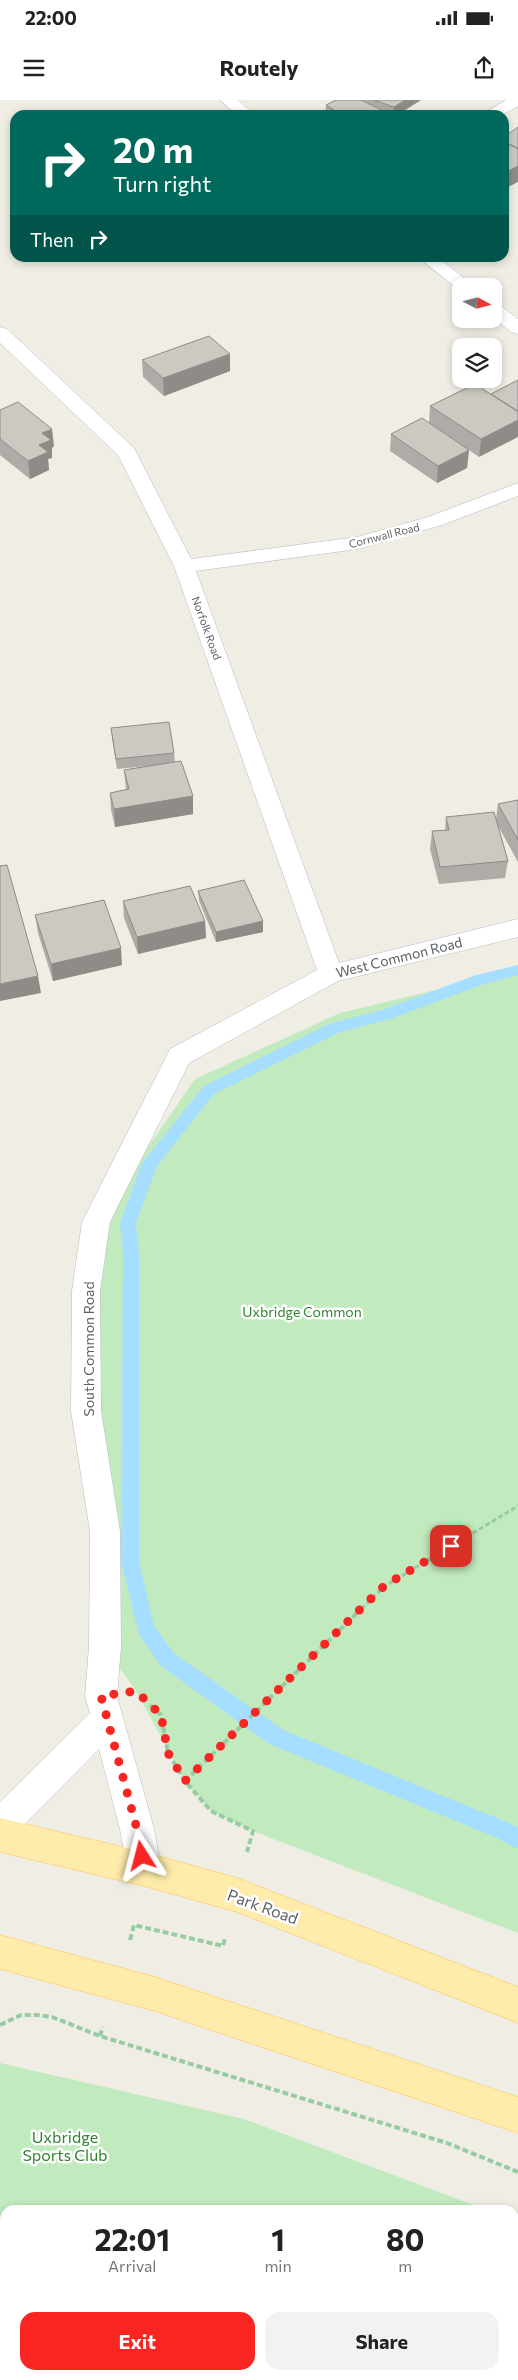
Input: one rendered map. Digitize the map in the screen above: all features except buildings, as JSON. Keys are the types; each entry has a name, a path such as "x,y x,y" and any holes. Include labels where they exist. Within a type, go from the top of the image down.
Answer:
{"main road":[{"name":"Park Road","path":"0,1835 144,1869 237,1895 518,2005"},
{"path":"0,1952 155,1994 518,2115"}],"street":[{"path":"228,100 241,110"},
{"path":"499,110 518,100"},
{"path":"433,262 454,278"},
{"path":"502,315 518,328"},
{"name":"Norfolk Road","path":"0,333 127,452 184,566 331,974"},
{"name":"Cornwall Road","path":"184,566 358,543 435,521 518,489"},
{"name":"West Common Road","path":"179,1056 331,974 518,928"},
{"name":"South Common Road","path":"144,1869 137,1829 104,1708 105,1531 86,1412 86,1291 96,1222 179,1056"},
{"path":"0,1825 104,1708"}],"path":[{"path":"185,1781 384,1586 518,1506"},
{"path":"104,1708 136,1691 161,1715 168,1753 185,1781 212,1811 253,1831 246,1859"},
{"path":"134,1925 223,1946"},
{"path":"0,2025 21,2015 52,2017 100,2036 447,2143 518,2172"}],"green space":[{"name":"Uxbridge Common","path":"518,970 518,1933 253,1831 211,1811 185,1781 136,1691 105,1647 96,1222 195,1079 340,1013"},
{"name":"Uxbridge Sports Club","path":"0,2063 244,2119 474,2205 0,2205"}],"waterway":[{"path":"518,970 478,980 388,1014 334,1028 209,1090 150,1163 128,1223 131,1254 130,1561 146,1629 168,1660 276,1737 502,1830 518,1839"}],"route":[{"path":"142,1856 137,1829 101,1696 136,1691 161,1715 168,1753 185,1781 384,1586 451,1546"}]}
